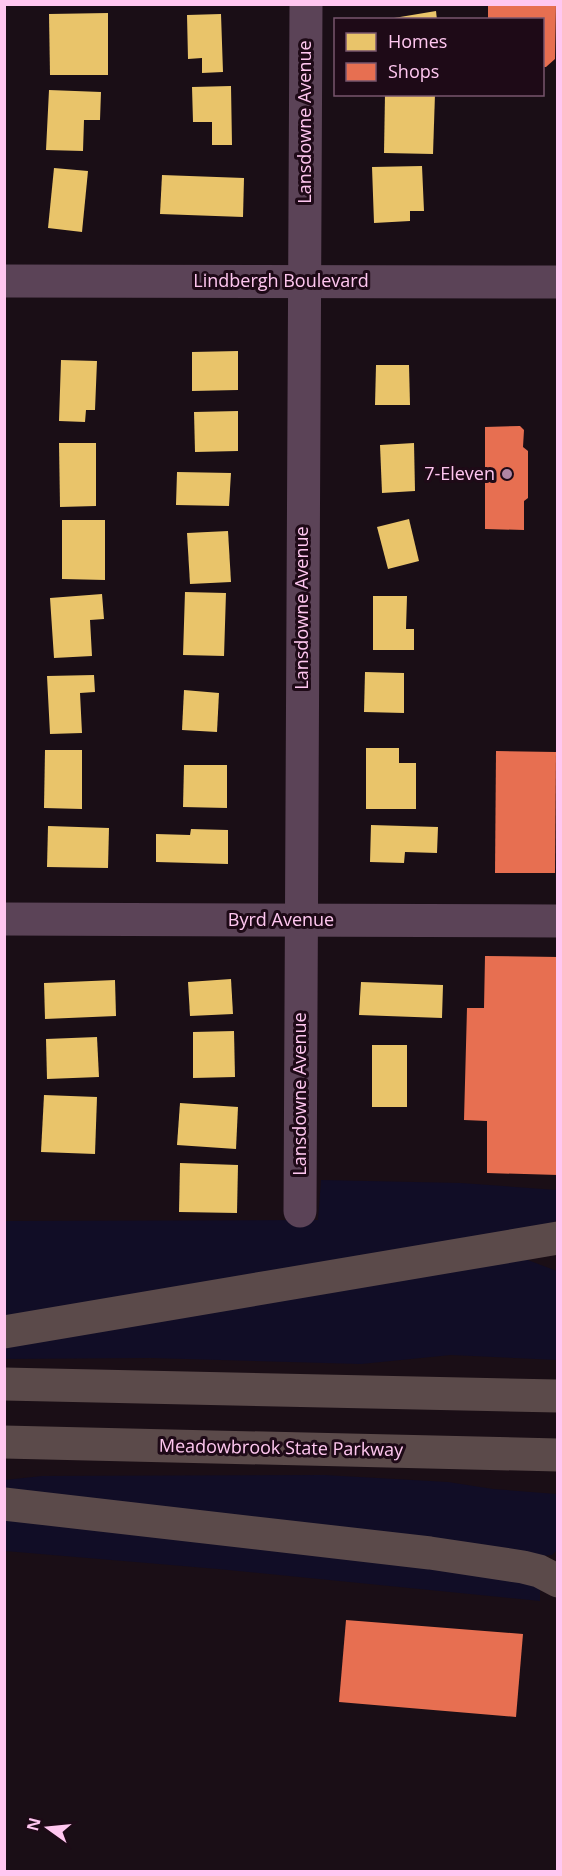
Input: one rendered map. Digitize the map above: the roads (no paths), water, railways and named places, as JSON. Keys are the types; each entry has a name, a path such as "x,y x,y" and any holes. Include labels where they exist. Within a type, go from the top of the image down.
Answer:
{"highway":[{"path":"4,1332 558,1238"},
{"path":"4,1384 558,1396"},
{"name":"Meadowbrook State Parkway","path":"4,1442 558,1455"},
{"path":"4,1504 430,1553 539,1571 558,1581"}],"street":[{"name":"Lansdowne Avenue","path":"300,1211 306,4"},
{"name":"Lindbergh Boulevard","path":"4,281 558,282"},
{"name":"Byrd Avenue","path":"4,919 558,921"}],"place":[{"name":"7-Eleven","path":"507,474"}]}
